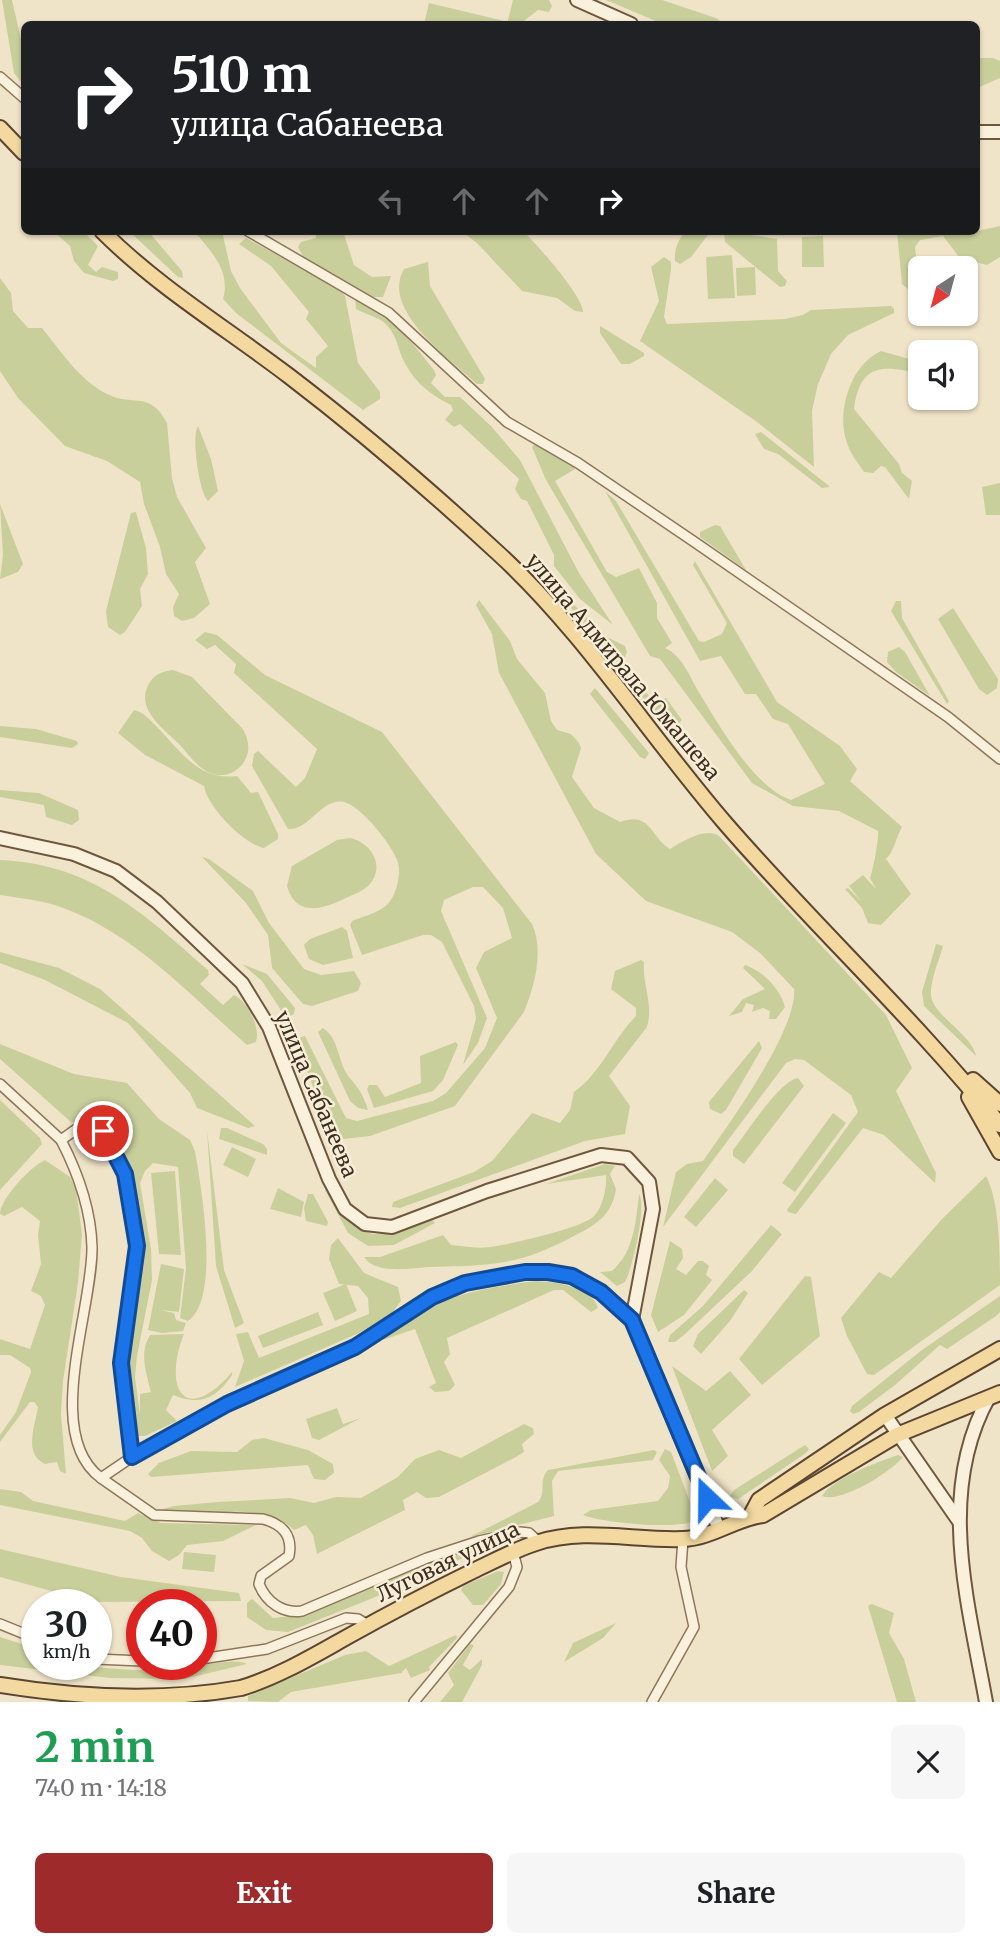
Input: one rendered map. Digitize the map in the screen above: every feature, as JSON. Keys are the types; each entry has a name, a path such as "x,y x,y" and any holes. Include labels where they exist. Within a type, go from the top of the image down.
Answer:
{"main road":[{"path":"0,128 21,150"},
{"name":"улица Адмирала Юмашева","path":"108,235 170,290 336,414 500,555 559,618 754,856 854,965 948,1059 1000,1125"},
{"path":"948,1059 1000,1104"},
{"path":"948,1059 1000,1152"},
{"name":"Луговая улица","path":"751,1514 759,1500 885,1415 1000,1349"},
{"name":"Луговая улица","path":"0,1685 77,1698 134,1702 180,1699 251,1684 282,1671 513,1552 538,1542 570,1535 683,1539 719,1529 751,1514 763,1515 897,1435 994,1395"}],"street":[{"path":"577,0 624,21"},
{"path":"0,77 21,95"},
{"path":"980,132 1000,132"},
{"path":"255,235 389,313 507,422 578,463 696,543 948,717 1000,759"},
{"name":"улица Сабанеева","path":"0,838 74,854 116,871 157,902 242,983 270,1027 329,1179 345,1209 365,1224 391,1227 486,1191 601,1155 617,1154 637,1166 649,1182 653,1209 632,1320"},
{"path":"0,1084 61,1140 81,1184 92,1246 89,1285 75,1363 75,1432 84,1462 102,1478 154,1515 263,1519 277,1523 289,1539 289,1556 261,1576 259,1584 273,1603 292,1613 426,1558 479,1541 520,1532 528,1533 538,1542"},
{"path":"61,1140 85,1123 97,1124 112,1145 125,1174 137,1246 121,1363 132,1457"},
{"path":"102,1478 132,1457 227,1404 355,1347 432,1297 465,1283 525,1272 572,1276 601,1292 632,1320 719,1529"},
{"path":"986,1702 964,1578 958,1520 966,1455 975,1421 994,1395"},
{"path":"885,1415 958,1520"},
{"path":"652,1702 694,1627 681,1567 683,1539"},
{"path":"414,1702 509,1587 517,1567 513,1552"},
{"name":"Луговая улица","path":"217,1657 267,1649 346,1618 358,1619 368,1625"},
{"path":"0,1624 21,1633"}],"green space":[{"path":"2,0 12,0 21,39 21,81 14,73"},
{"path":"513,0 549,0 552,6 549,12 538,10 524,21 508,21"},
{"path":"606,0 662,0 720,21 699,21 656,21"},
{"path":"429,3 504,21 425,21"},
{"path":"980,58 1000,61 1000,78 980,87"},
{"path":"1000,226 1000,257 987,265 978,263 978,256 958,256 943,236 920,240 915,247 916,256 908,256 908,289 902,284 897,235 980,235 980,230"},
{"path":"58,235 87,235 98,246 88,265 96,272 102,267 118,272 118,279 113,281 84,273 74,261 70,246"},
{"path":"133,235 151,235 182,271 183,278 178,277"},
{"path":"197,235 223,235 231,271 240,288 281,343 316,368 316,357 328,346 306,319 309,312 271,266 239,244 246,238 339,289 345,296 358,363 380,392 380,399 363,410 236,313 223,299 225,289 222,270"},
{"path":"316,235 344,235 354,265 372,277 391,276 383,297 373,297 304,258 298,247 301,242 316,238"},
{"path":"466,235 527,235 567,283 581,304 583,312 575,311 557,298 522,291"},
{"path":"682,235 708,235 691,257 680,264 675,261 678,242"},
{"path":"724,235 777,239 778,271 787,281 785,286 780,287 725,242"},
{"path":"823,236 824,267 802,267 802,237"},
{"path":"732,255 735,298 708,299 706,257"},
{"path":"664,257 671,262 664,317 667,324 785,319 803,315 811,310 891,306 894,309 894,313 848,335 831,354 818,384 812,411 814,467 757,422 640,341 659,301 651,267"},
{"path":"428,262 430,286 485,379 483,384 477,384 421,332 401,301 399,285 404,269"},
{"path":"755,267 756,295 737,296 736,268"},
{"path":"0,278 11,293 13,311 28,328 42,328 88,381 116,398 154,406 167,423 172,478 177,497 206,548 195,562 210,604 194,618 182,621 174,616 173,607 179,594 166,574 160,547 144,504 140,482 107,461 65,446 18,398 0,371"},
{"path":"355,298 399,329 434,370 436,375 431,383 445,397 460,397 491,426 520,460 579,573 613,625 580,599 554,566 554,555 527,501 521,499 515,489 519,479 460,424 454,427 445,420 453,410 451,405 420,384 410,372 391,331 382,321 356,309"},
{"path":"600,326 644,353 644,356 630,364 621,364 600,333"},
{"path":"881,351 908,359 908,372 884,369 868,375 857,394 854,409 899,464 902,473 912,481 909,499 885,467 881,466 873,473 864,472 847,443 843,418 848,391 861,367"},
{"path":"198,426 211,459 218,491 208,501 197,464 195,441"},
{"path":"761,432 829,487 822,488 778,454 764,449 755,434"},
{"path":"535,443 574,465 575,469 555,481 607,572 616,577 639,568 657,603 657,618 672,643 665,648 677,656 717,723 764,783 791,800 825,784 788,724 773,719 756,694 745,694 721,656 700,661 605,491 616,501 699,641 704,642 722,634 727,623 693,565 695,561 777,702 840,746 857,769 850,781 902,827 886,859 911,894 881,925 868,923 862,908 845,889 848,888 861,901 849,886 863,875 876,889 870,878 878,831 839,811 793,806 752,783 660,659 650,656 546,480 532,447"},
{"path":"1000,483 1000,515 986,515 982,487"},
{"path":"0,504 23,564 18,572 0,579 3,555"},
{"path":"136,512 146,548 148,574 140,589 142,606 125,632 120,635 108,627 106,611 131,513"},
{"path":"715,525 720,526 746,570 700,537 700,532"},
{"path":"479,600 510,641 517,659 545,693 551,721 557,730 571,734 579,743 581,748 572,777 594,808 620,822 638,820 644,823 670,849 701,834 719,836 886,1015 912,1068 896,1091 936,1173 935,1183 884,1135 863,1128 796,1214 788,1212 858,1112 851,1095 804,1060 795,1059 786,1063 663,1227 676,1172 687,1164 703,1161 743,1102 785,1028 794,989 760,953 732,932 646,901 596,854 499,673 492,634 476,605"},
{"path":"570,601 607,637 625,646 627,652 623,662 652,700 666,698 682,720 675,727 680,737 674,737 568,604"},
{"path":"896,601 901,601 902,618 949,701 947,704 891,611"},
{"path":"953,608 998,679 997,688 987,695 979,689 938,619"},
{"path":"205,632 217,635 265,675 382,732 532,924 536,934 537,968 524,1012 455,1106 370,1136 344,1139 329,1129 295,1039 305,1036 346,1118 357,1121 433,1101 446,1093 485,1048 497,1018 476,968 484,952 512,938 503,908 483,887 473,887 444,900 441,911 487,1018 478,1043 463,1065 476,1019 474,1006 442,942 431,935 423,935 362,955 350,925 352,921 383,908 393,897 399,870 394,853 367,818 344,802 329,804 303,825 288,829 252,766 254,754 258,751 296,787 305,778 317,749 234,673 236,664 215,645 207,649 195,640"},
{"path":"899,647 905,652 930,696 896,672 887,662 888,652"},
{"path":"173,670 192,677 243,729 248,752 235,771 218,775 203,769 159,725 148,709 145,701 150,682 163,672"},
{"path":"595,688 649,753 645,759 640,757 590,694"},
{"path":"134,710 148,718 182,754 201,769 211,774 237,776 251,793 258,792 278,839 264,848 246,839 219,813 204,786 145,755 118,733"},
{"path":"0,726 36,729 77,741 78,744 72,748 0,737"},
{"path":"0,790 39,793 78,810 79,820 72,825 46,817 44,805 0,797"},
{"path":"350,838 364,844 374,855 375,877 370,884 365,889 329,905 312,908 297,903 287,886 292,866 337,840"},
{"path":"202,857 209,859 253,891 269,923 304,969 321,975 354,971 361,983 358,991 312,1006 303,1004 272,968 268,935 246,903"},
{"path":"0,860 62,871 114,895 138,911 208,970 209,975 200,984 223,1005 234,995 244,1003 255,1022 256,1042 247,1045 159,966 112,932 58,906 0,895"},
{"path":"342,927 347,931 353,958 323,965 309,959 304,945 310,939"},
{"path":"936,944 943,946 932,983 933,1002 967,1040 976,1056 924,1006 922,992"},
{"path":"0,952 59,968 100,989 255,1126 248,1128 197,1108 190,1093 128,1023 45,980 0,963"},
{"path":"641,960 644,962 649,1002 647,1027 609,1076 630,1106 625,1134 585,1141 400,1208 392,1207 393,1202 474,1172 492,1161 532,1113 560,1123 570,1110 574,1092 592,1075 636,1016 636,1008 611,989 615,971"},
{"path":"242,964 267,974 295,1008 294,1014 286,1018 262,981"},
{"path":"745,965 764,976 779,993 785,1007 776,1019 769,1019 770,1011 763,1008 752,1012 754,1005 746,1003 742,1012 729,1016 743,999 765,989 743,968"},
{"path":"323,1028 333,1038 345,1071 365,1100 368,1110 358,1108 350,1101 318,1032"},
{"path":"759,1041 762,1048 726,1110 721,1114 710,1109 709,1102"},
{"path":"456,1042 458,1045 443,1080 433,1091 374,1108 367,1089 369,1085 377,1085 385,1097 421,1083 420,1056"},
{"path":"0,1044 74,1074 127,1083 159,1119 190,1140 195,1151 204,1214 206,1267 204,1290 198,1309 188,1321 180,1318 186,1268 178,1167 153,1163 145,1171 140,1183 151,1249 152,1280 135,1377 140,1414 140,1394 151,1392 144,1361 150,1335 184,1334 176,1371 177,1385 182,1394 191,1398 202,1397 232,1372 232,1375 220,1390 207,1398 191,1400 173,1395 166,1410 177,1421 145,1436 133,1436 122,1361 137,1286 139,1245 130,1171 100,1120 71,1122 0,1059"},
{"path":"798,1078 804,1086 744,1164 733,1156 733,1150 773,1097"},
{"path":"0,1100 40,1138 42,1144 0,1190"},
{"path":"833,1113 846,1123 795,1192 782,1183"},
{"path":"221,1128 227,1128 263,1144 267,1155 219,1139"},
{"path":"207,1130 224,1270 244,1323 235,1328 216,1266"},
{"path":"232,1147 256,1159 248,1177 223,1165"},
{"path":"45,1160 70,1177 76,1189 82,1234 78,1283 63,1381 61,1414 66,1474 60,1471 57,1462 45,1464 34,1454 32,1439 38,1407 34,1402 30,1402 0,1442 0,1435 16,1412 31,1372 30,1368 10,1355 0,1355 0,1339 30,1349 45,1305 41,1296 31,1291 41,1264 38,1235 40,1221 22,1207 4,1216 0,1214 5,1200 17,1184"},
{"path":"605,1164 615,1166 610,1174 616,1189 607,1212 584,1231 538,1253 489,1264 405,1269 377,1266 364,1257 380,1257 443,1235 451,1245 484,1248 576,1226 594,1216 600,1207 606,1175 546,1184"},
{"path":"175,1171 181,1255 159,1254 151,1173"},
{"path":"986,1176 997,1214 1000,1285 874,1375 867,1374 847,1336 841,1318 879,1272 891,1278 942,1219"},
{"path":"715,1178 728,1190 696,1227 684,1217"},
{"path":"327,1185 350,1219 369,1233 393,1232 432,1220 435,1223 394,1245 368,1246 348,1233 325,1190"},
{"path":"278,1188 304,1202 301,1217 270,1209"},
{"path":"308,1194 313,1194 328,1222 327,1226 306,1221 304,1208"},
{"path":"639,1194 641,1210 635,1250 625,1282 617,1286 600,1272 612,1271 625,1255 633,1236"},
{"path":"771,1225 782,1234 752,1271 684,1335 675,1342 668,1342 670,1335 703,1306"},
{"path":"338,1238 364,1273 398,1287 401,1301 392,1313 359,1333 235,1387 244,1361 236,1334 248,1332 259,1358 369,1314 368,1298 358,1286 339,1284 329,1259 331,1245"},
{"path":"670,1241 682,1249 683,1258 676,1269 686,1275 698,1261 703,1261 709,1266 706,1275 712,1280 684,1315 658,1332 651,1315"},
{"path":"161,1264 184,1269 179,1312 160,1310 174,1313 176,1320 186,1323 183,1331 162,1333 148,1330"},
{"path":"805,1276 811,1277 820,1336 762,1385 739,1359"},
{"path":"537,1281 563,1284 581,1290 594,1300 598,1308 591,1312 563,1290 554,1290 447,1338 450,1354 444,1362 455,1385 449,1391 435,1392 429,1387 436,1383 415,1329 383,1340 397,1326 433,1304 475,1291"},
{"path":"346,1284 357,1311 335,1321 323,1293"},
{"path":"744,1290 748,1293 730,1321 701,1354 693,1346 698,1334"},
{"path":"1000,1296 1000,1312 996,1316 947,1349 940,1345 895,1385 859,1412 853,1414 850,1411 852,1406 922,1350"},
{"path":"318,1312 323,1325 263,1348 258,1336"},
{"path":"672,1366 706,1391 730,1371 751,1395 712,1430 728,1456 712,1471"},
{"path":"337,1408 343,1424 361,1418 319,1440 312,1438 306,1419"},
{"path":"524,1424 533,1428 534,1434 522,1444 524,1452 439,1497 426,1498 417,1492 403,1500 405,1510 317,1554 313,1535 306,1525 294,1530 280,1520 246,1512 191,1514 156,1511 174,1506 218,1502 290,1498 314,1503 336,1497 361,1498 398,1477 415,1459 439,1450 461,1458"},
{"path":"264,1438 308,1450 333,1464 334,1473 325,1480 314,1479 308,1465 151,1477 148,1474 159,1463 191,1451 237,1452 252,1440"},
{"path":"805,1445 809,1449 806,1453 738,1499 730,1496 734,1490"},
{"path":"665,1449 671,1452 695,1515 691,1522 669,1525 637,1524 583,1515 591,1510 658,1501 668,1488 670,1476 659,1460"},
{"path":"654,1450 657,1452 653,1460 558,1471 552,1481 554,1516 470,1537 538,1502 542,1495 543,1478 548,1470"},
{"path":"898,1455 903,1457 888,1471 865,1485 841,1495 822,1496 846,1477"},
{"path":"0,1489 21,1492 33,1501 125,1521 138,1513 161,1523 256,1525 223,1541 187,1545 179,1555 169,1561 152,1551 142,1538 130,1531 0,1505"},
{"path":"487,1543 491,1545 398,1588 288,1632 266,1630 247,1617 247,1603 252,1599 273,1618 302,1615 433,1561"},
{"path":"0,1549 121,1577 210,1589 126,1589 126,1602 112,1602 112,1589 44,1589 0,1577"},
{"path":"184,1552 216,1555 214,1572 182,1569"},
{"path":"498,1571 504,1572 501,1584 483,1605 473,1605 461,1590 463,1586"},
{"path":"217,1590 239,1593 241,1601 217,1601"},
{"path":"872,1604 894,1613 889,1633 904,1659 916,1702 897,1702 868,1606"},
{"path":"616,1623 603,1638 564,1662 573,1643"},
{"path":"456,1635 457,1638 429,1667 430,1670 411,1678 406,1668 401,1673 291,1692 278,1702 248,1701 248,1696 345,1655 366,1651 389,1666"},
{"path":"0,1637 21,1644 21,1667 0,1665"},
{"path":"470,1644 474,1645 463,1665 470,1670 482,1659 482,1665 462,1702 440,1702 454,1685 448,1673"},
{"path":"217,1663 247,1664 217,1671"},
{"path":"112,1668 126,1669 126,1678 112,1678"}],"route":[{"path":"103,1131 120,1158 125,1174 137,1246 135,1279 121,1363 125,1418 132,1457 227,1404 355,1347 432,1297 465,1283 525,1272 548,1272 572,1276 601,1292 620,1306 632,1320 707,1498"}]}
